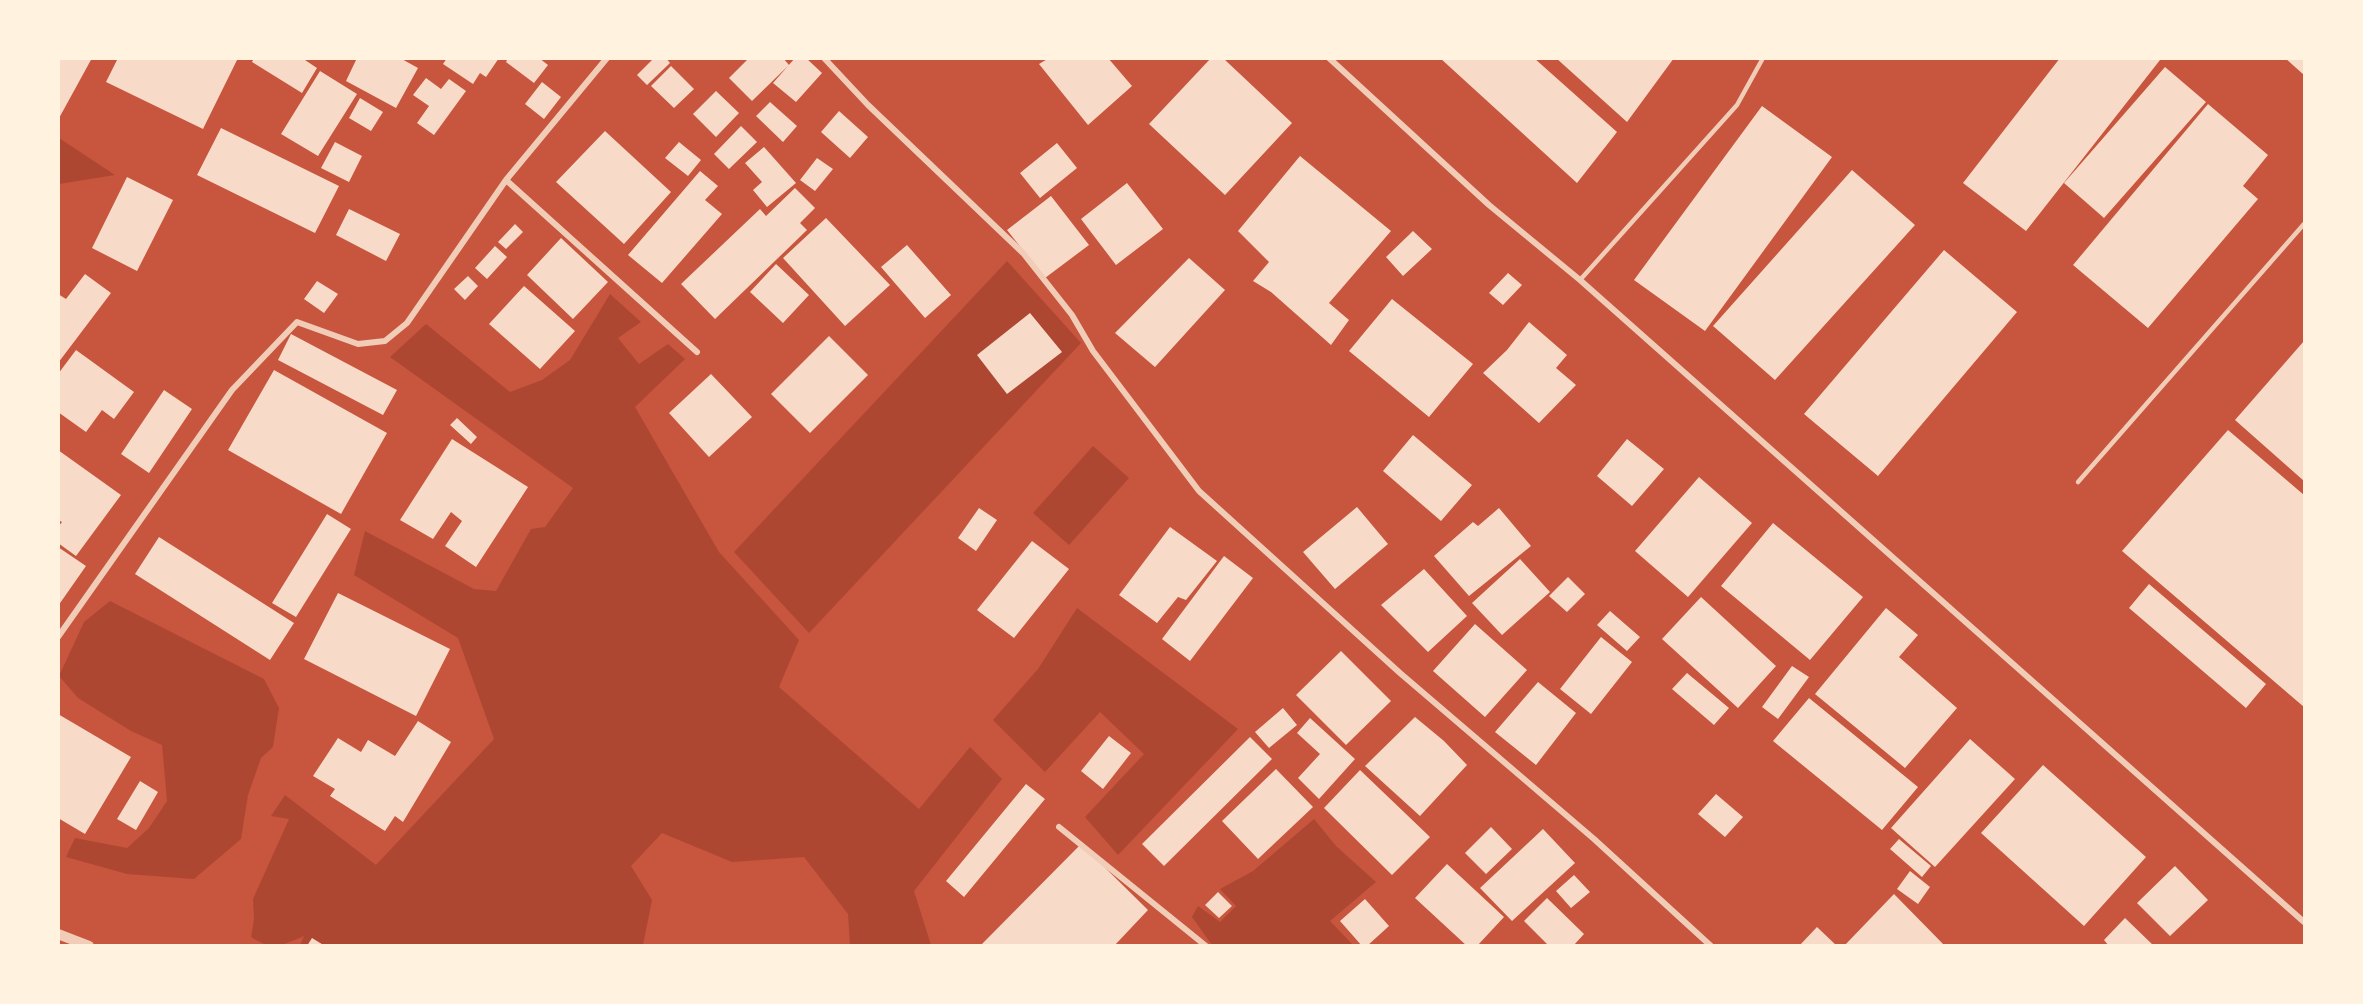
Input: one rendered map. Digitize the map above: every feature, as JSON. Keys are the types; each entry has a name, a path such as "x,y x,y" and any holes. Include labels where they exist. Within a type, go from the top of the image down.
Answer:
{"street":[{"path":"58,637 232,390 297,322 358,344 386,341 407,323 506,180 607,58"},
{"path":"824,58 876,113 1023,253 1072,315 1092,351 1199,491 1400,673 1594,839 1711,945"},
{"path":"1329,58 1489,205 1580,280 2304,922"},
{"path":"506,180 697,352"},
{"path":"1059,827 1206,945"},
{"path":"58,934 89,945"}],"lane":[{"path":"1580,280 1737,105 1763,58"},
{"path":"2078,482 2304,224"}],"shaded area":[{"path":"59,138 115,175 59,184"},
{"path":"1007,261 1081,343 809,633 734,552"},
{"path":"610,294 641,322 618,338 639,364 668,344 685,359 635,407 719,552 799,640 779,687 919,809 970,747 1002,779 914,891 931,945 850,945 848,914 804,857 732,862 662,833 631,866 652,900 643,945 300,945 304,936 278,946 259,942 251,937 254,919 253,899 289,819 271,816 285,795 376,865 494,739 458,638 354,575 365,531 474,589 496,591 531,529 545,527 573,488 390,357 426,324 510,392 542,380 570,360"},
{"path":"1093,446 1129,478 1069,545 1033,513"},
{"path":"110,601 264,679 279,708 273,747 261,758 248,795 241,839 194,879 127,874 66,857 75,838 127,848 149,828 167,801 162,745 131,731 78,698 59,676 84,622"},
{"path":"1077,608 1238,729 1118,855 1085,817 1144,754 1100,712 1045,772 993,720 1038,669"},
{"path":"1314,819 1336,846 1376,882 1330,921 1353,945 1212,945 1192,917 1198,906 1220,922 1236,906 1220,889 1253,871"}],"building":[{"path":"58,58 92,58 58,120"},
{"path":"118,58 238,58 203,129 106,82"},
{"path":"254,58 302,58 317,68 302,93 252,62"},
{"path":"357,58 400,58 418,68 396,108 346,81"},
{"path":"447,58 499,58 486,77 480,73 473,84 443,64"},
{"path":"508,58 539,58 548,65 534,83 506,62"},
{"path":"654,58 666,58 670,63 647,85 637,75"},
{"path":"749,58 783,58 789,65 752,101 729,78"},
{"path":"795,58 806,58 822,73 796,102 773,83"},
{"path":"1049,58 1108,58 1132,86 1088,125 1039,64"},
{"path":"1211,58 1223,58 1292,123 1225,195 1149,124"},
{"path":"1440,58 1534,58 1617,132 1577,183"},
{"path":"1556,58 1674,58 1627,122"},
{"path":"2060,58 2160,60 2026,231 1963,183"},
{"path":"2285,58 2304,58 2304,75"},
{"path":"671,66 694,89 674,108 651,86"},
{"path":"2165,67 2206,102 2104,218 2064,183"},
{"path":"320,71 357,94 318,156 281,134"},
{"path":"426,78 441,89 449,79 466,91 434,135 417,123 429,106 413,95"},
{"path":"542,82 561,97 544,119 525,104"},
{"path":"716,91 739,113 716,137 693,114"},
{"path":"360,98 383,112 371,131 349,118"},
{"path":"770,102 797,126 783,142 756,116"},
{"path":"2208,104 2268,155 2243,186 2258,199 2148,328 2073,265"},
{"path":"1762,106 1832,157 1705,331 1634,280"},
{"path":"839,111 868,137 850,158 821,132"},
{"path":"741,126 757,142 729,169 714,154"},
{"path":"221,128 339,186 315,233 197,175"},
{"path":"605,131 671,192 624,244 556,182"},
{"path":"335,142 362,156 349,182 321,168"},
{"path":"679,142 701,160 688,176 665,158"},
{"path":"1057,143 1077,168 1040,198 1020,173"},
{"path":"764,147 796,183 767,207 753,190 762,182 745,163"},
{"path":"1300,156 1391,231 1329,303 1349,320 1331,345 1271,292 1253,281 1269,262 1238,231"},
{"path":"817,158 833,169 815,191 800,180"},
{"path":"1852,170 1915,225 1775,380 1713,326"},
{"path":"700,171 718,186 705,200 722,214 662,283 628,255"},
{"path":"127,177 173,200 137,271 92,248"},
{"path":"1127,183 1163,229 1116,265 1081,219"},
{"path":"795,188 815,208 800,223 807,230 715,319 681,284 760,209 766,216"},
{"path":"1051,196 1089,245 1045,278 1007,230"},
{"path":"349,209 400,234 386,261 336,235"},
{"path":"826,218 890,285 845,326 783,258"},
{"path":"515,224 523,232 506,249 498,242"},
{"path":"1413,231 1432,249 1403,276 1386,257"},
{"path":"561,238 608,282 573,319 527,275"},
{"path":"907,245 951,295 925,318 881,267"},
{"path":"495,246 507,257 487,279 475,268"},
{"path":"1944,250 2017,312 1878,476 1804,414"},
{"path":"1189,258 1225,290 1155,367 1115,333"},
{"path":"776,264 809,295 783,323 750,292"},
{"path":"1508,273 1522,285 1503,305 1489,293"},
{"path":"85,274 111,293 58,363 58,294 66,299"},
{"path":"468,276 478,286 465,300 454,289"},
{"path":"317,281 338,294 324,313 304,299"},
{"path":"524,286 575,331 540,369 489,324"},
{"path":"1392,299 1473,364 1429,417 1349,351"},
{"path":"1030,313 1062,352 1007,394 977,355"},
{"path":"1529,322 1567,355 1556,368 1576,385 1539,423 1483,373 1507,350"},
{"path":"291,334 397,390 383,415 278,360"},
{"path":"829,336 868,375 810,433 771,394"},
{"path":"2304,341 2304,481 2235,420"},
{"path":"76,350 134,392 114,419 102,410 86,432 58,412 58,374"},
{"path":"274,370 387,433 341,514 228,450"},
{"path":"711,374 752,417 709,457 669,413"},
{"path":"164,390 192,409 149,473 121,454"},
{"path":"457,418 477,437 471,444 450,425"},
{"path":"2228,430 2304,495 2304,707 2122,551"},
{"path":"1413,435 1472,485 1441,521 1383,471"},
{"path":"452,439 528,487 476,567 445,546 462,521 451,512 433,539 400,520"},
{"path":"1627,439 1664,469 1632,506 1597,476"},
{"path":"58,450 121,495 76,556 58,543 58,527 62,522 58,520"},
{"path":"1699,477 1752,523 1688,597 1635,551"},
{"path":"1357,507 1388,544 1335,589 1303,552"},
{"path":"979,508 997,520 976,551 958,538"},
{"path":"1499,508 1531,546 1469,596 1434,556 1473,522 1478,526"},
{"path":"327,514 351,529 296,617 272,603"},
{"path":"1773,523 1863,597 1810,660 1721,586"},
{"path":"1170,527 1217,561 1186,600 1178,597 1157,623 1119,595"},
{"path":"159,537 294,623 270,660 135,574"},
{"path":"1032,541 1069,569 1014,638 977,610"},
{"path":"58,547 86,566 58,606"},
{"path":"1224,556 1253,578 1190,661 1162,639"},
{"path":"1520,559 1550,592 1502,635 1472,603"},
{"path":"1424,569 1467,616 1428,652 1381,605"},
{"path":"1568,577 1585,594 1567,612 1549,596"},
{"path":"2149,584 2266,684 2246,708 2129,608"},
{"path":"338,593 450,649 416,716 304,659"},
{"path":"1701,597 1776,666 1738,708 1662,639"},
{"path":"1886,608 1918,635 1899,657 1957,708 1905,768 1815,694"},
{"path":"1610,611 1640,637 1627,651 1597,625"},
{"path":"1475,624 1527,670 1485,717 1433,671"},
{"path":"1601,637 1632,662 1591,714 1560,689"},
{"path":"1341,651 1391,701 1346,745 1296,695"},
{"path":"1792,666 1809,677 1778,719 1762,707"},
{"path":"1687,673 1729,708 1714,725 1672,689"},
{"path":"1538,682 1576,713 1536,765 1495,732"},
{"path":"1809,698 1918,787 1882,830 1773,741"},
{"path":"1283,708 1297,725 1269,748 1255,732"},
{"path":"58,714 131,757 85,834 58,818"},
{"path":"1415,717 1444,741 1467,765 1420,816 1365,766"},
{"path":"1310,718 1355,759 1319,799 1298,778 1320,754 1297,733"},
{"path":"418,721 451,742 403,822 395,816 385,831 330,796 335,789 313,776 338,738 361,752 368,740 395,756"},
{"path":"1109,736 1131,753 1103,789 1081,771"},
{"path":"1250,737 1272,759 1164,866 1142,844"},
{"path":"1970,739 2015,779 1935,867 1891,828"},
{"path":"2043,765 2146,857 2084,926 1981,833"},
{"path":"1276,769 1313,807 1258,859 1222,821"},
{"path":"1360,770 1430,837 1392,875 1324,808"},
{"path":"140,781 158,792 136,830 117,819"},
{"path":"1026,784 1045,799 964,897 946,881"},
{"path":"1716,794 1743,817 1725,837 1698,814"},
{"path":"1491,827 1512,849 1486,874 1465,853"},
{"path":"1543,829 1575,863 1512,921 1480,888"},
{"path":"1899,839 1931,866 1922,877 1890,849"},
{"path":"1081,844 1148,910 1114,946 980,946"},
{"path":"1447,864 1504,917 1477,946 1467,946 1415,898"},
{"path":"2175,866 2208,900 2170,936 2137,903"},
{"path":"1910,871 1930,887 1918,904 1897,889"},
{"path":"1574,875 1590,892 1571,908 1556,891"},
{"path":"1218,892 1232,906 1219,918 1205,905"},
{"path":"1894,894 1945,946 1844,946"},
{"path":"1547,898 1584,934 1573,946 1549,946 1524,921"},
{"path":"1365,899 1389,926 1367,946 1362,946 1340,921"},
{"path":"2125,918 2154,946 2109,946 2104,940"},
{"path":"1817,927 1837,946 1799,946"},
{"path":"312,938 325,946 307,946"}]}
